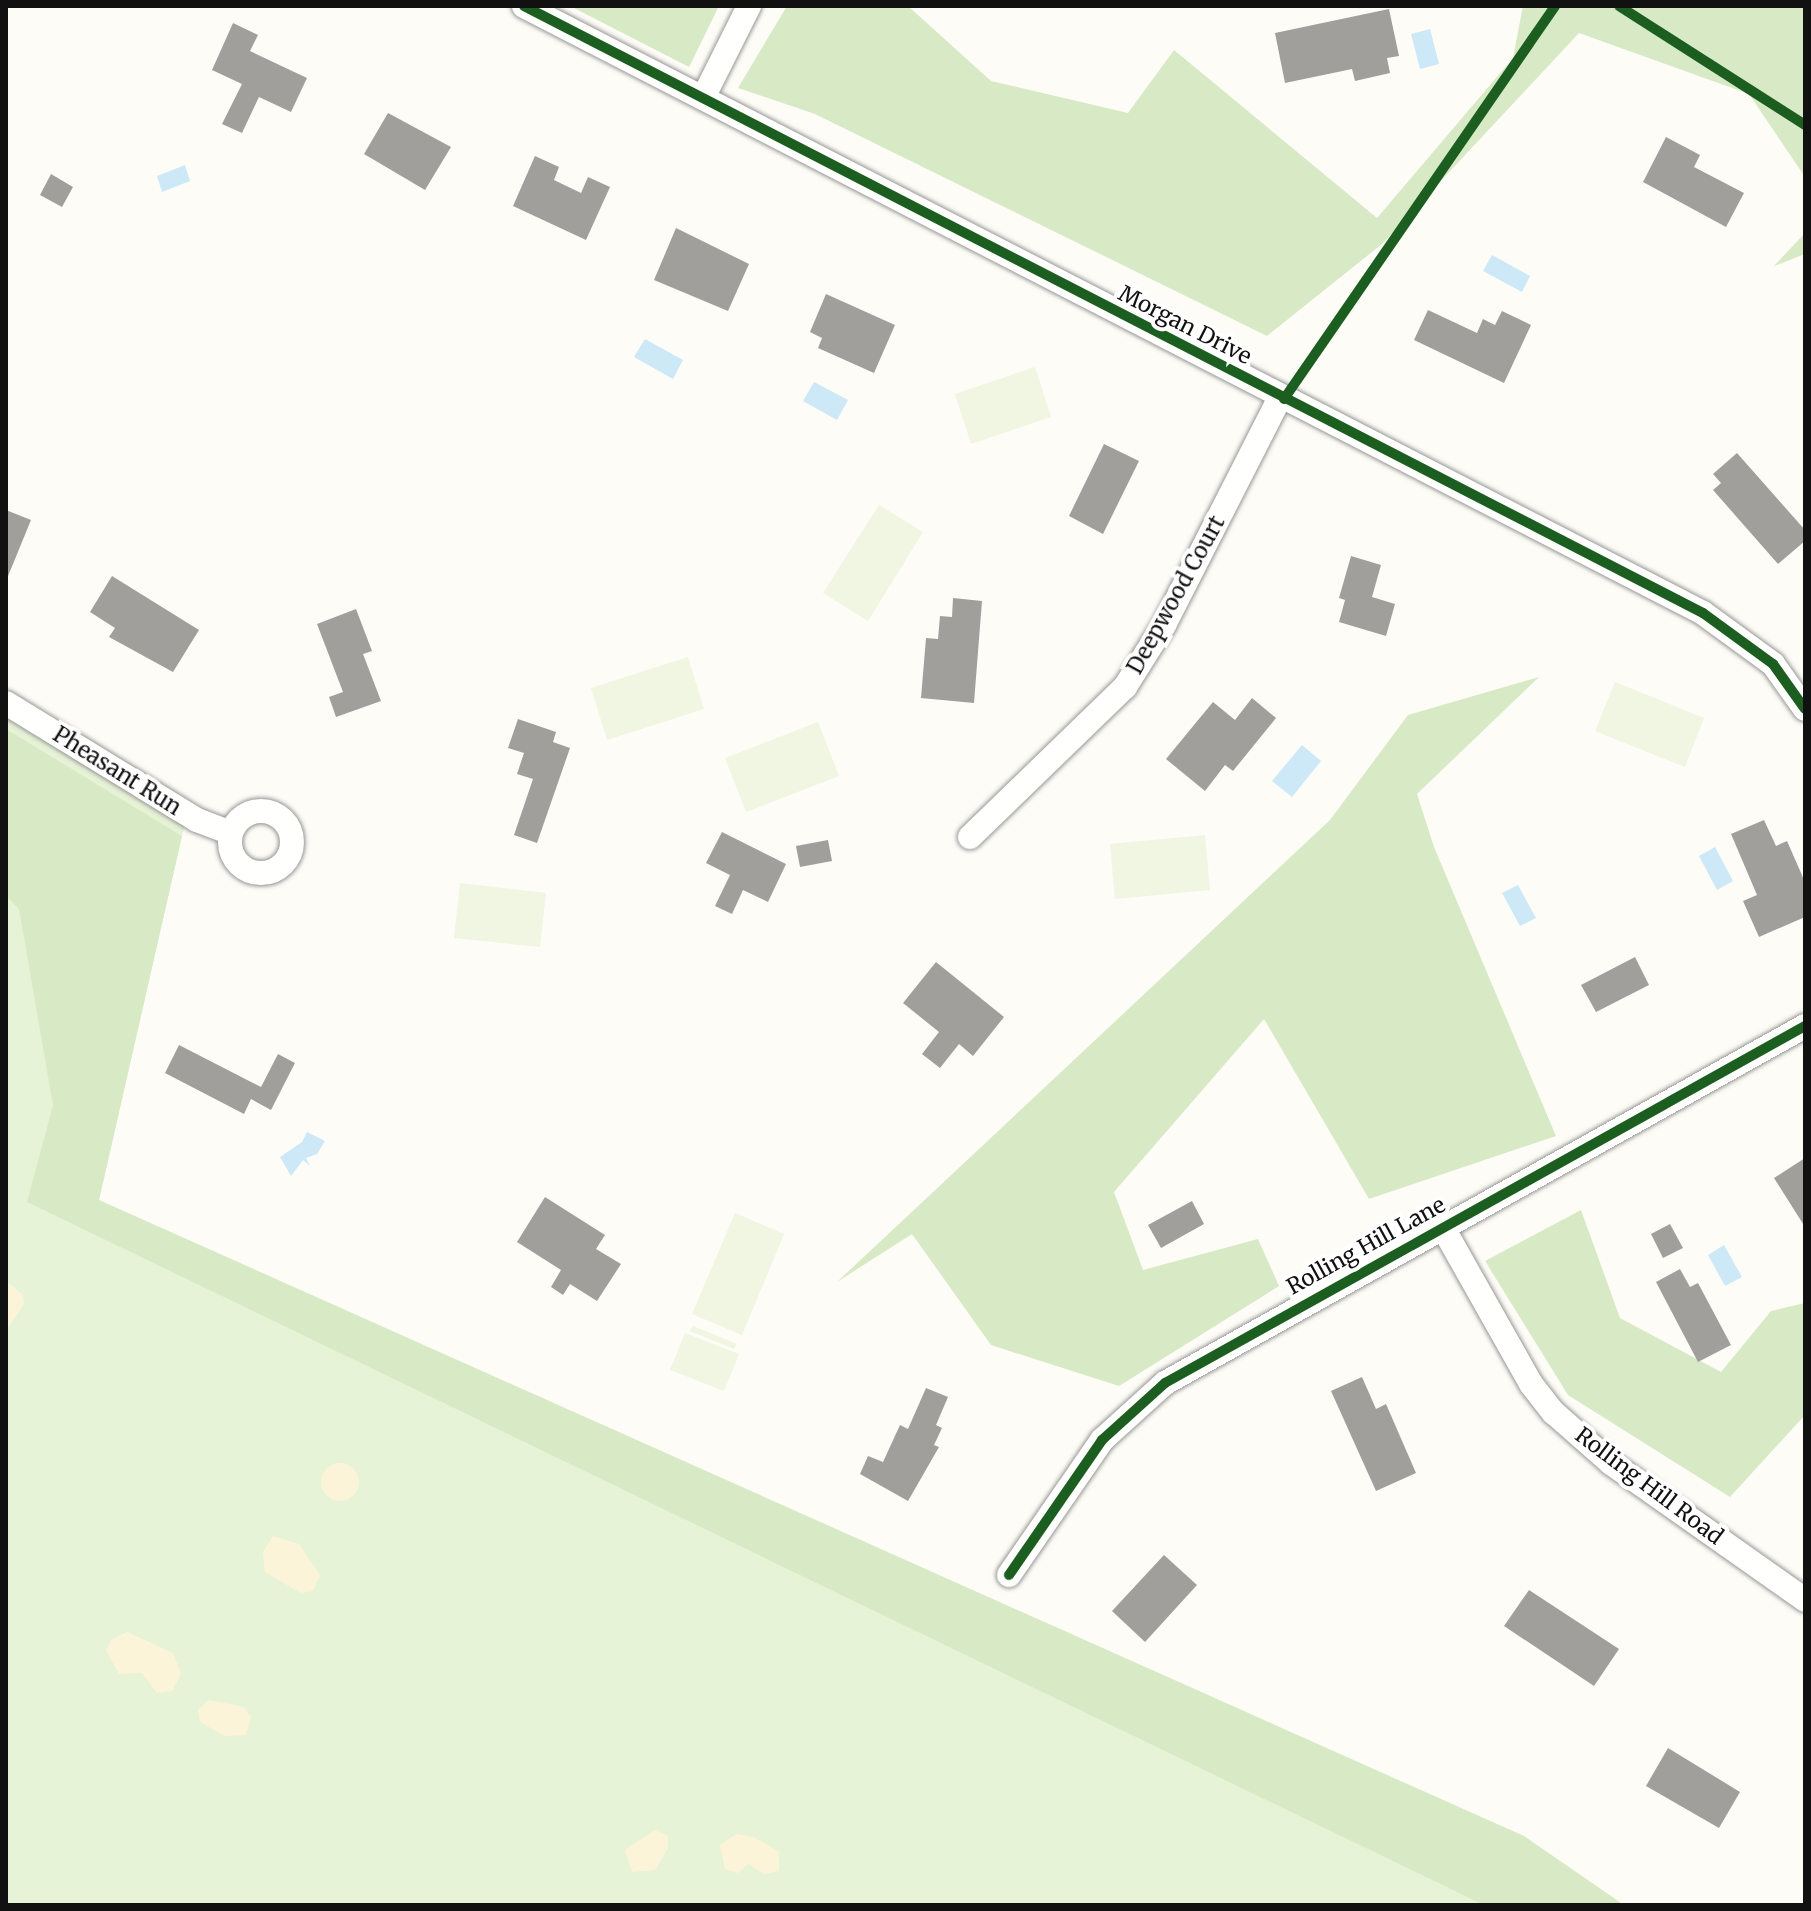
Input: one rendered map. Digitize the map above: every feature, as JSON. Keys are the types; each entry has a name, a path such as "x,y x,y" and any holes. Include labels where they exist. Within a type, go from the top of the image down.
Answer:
{"street":[{"name":"Morgan Drive","path":"524,6 1703,613 1773,664 1805,709"},
{"path":"703,98 749,6"},
{"name":"Deepwood Court","path":"970,837 1125,687 1164,625 1280,397"},
{"name":"Pheasant Run","path":"6,703 197,820 231,833"},
{"name":"Rolling Hill Lane","path":"1009,1575 1102,1440 1165,1383 1805,1026"},
{"name":"Rolling Hill Road","path":"1442,1226 1531,1384 1554,1413 1611,1463 1805,1600"}],"green space":[{"path":"570,6 719,6 689,67"},
{"path":"787,6 908,6 991,81 1128,113 1174,50 1377,218 1513,58 1523,6 1805,6 1805,177 1749,94 1579,33 1382,244 1267,336 815,114 738,88"},
{"path":"1805,233 1805,254 1774,266"},
{"path":"1035,367 1051,417 971,444 955,394"},
{"path":"879,505 923,532 868,621 823,593"},
{"path":"688,657 704,709 607,740 591,688"},
{"path":"1539,677 1417,794 1434,847 1556,1136 1369,1199 1264,1019 1114,1192 1143,1270 1258,1239 1279,1286 1119,1386 991,1345 912,1234 837,1282 1330,820 1408,715"},
{"path":"1615,682 1704,718 1685,767 1595,731"},
{"path":"6,703 187,814 99,1200 1544,1861 1526,1905 6,1905"},
{"path":"818,722 839,776 746,812 725,758"},
{"path":"6,729 182,836 99,1200 1524,1836 1624,1905 1484,1905 27,1202 53,1105 19,909 6,896"},
{"path":"1205,835 1210,890 1115,899 1110,844"},
{"path":"460,883 546,893 540,947 454,938"},
{"path":"1581,1210 1620,1318 1721,1372 1771,1311 1805,1303 1805,1415 1730,1497 1568,1395 1485,1261"},
{"path":"735,1213 784,1234 742,1335 692,1314"},
{"path":"693,1326 737,1344 734,1349 690,1331"},
{"path":"685,1333 739,1354 724,1391 670,1370"}],"sand":[{"path":"6,1281 23,1295 24,1304 8,1328"},
{"path":"340,1463 354,1468 359,1482 354,1496 340,1501 326,1496 321,1482 326,1468"},
{"path":"273,1536 299,1544 320,1575 313,1591 301,1593 265,1572 263,1552"},
{"path":"127,1632 173,1653 181,1674 172,1691 157,1693 142,1673 119,1674 106,1650 111,1640"},
{"path":"209,1700 244,1707 251,1717 246,1735 225,1736 200,1722 198,1710"},
{"path":"655,1830 668,1836 668,1848 655,1870 632,1872 625,1850"},
{"path":"736,1834 754,1837 779,1852 779,1871 765,1874 748,1864 738,1873 725,1869 720,1845"}],"water":[{"path":"1430,29 1439,64 1420,69 1411,34"},
{"path":"185,165 190,181 162,192 157,176"},
{"path":"1492,255 1530,276 1522,292 1483,271"},
{"path":"645,339 683,360 673,379 634,357"},
{"path":"814,382 848,400 837,420 803,401"},
{"path":"1302,745 1321,761 1292,797 1272,781"},
{"path":"1715,847 1733,881 1717,890 1699,856"},
{"path":"1518,885 1536,918 1520,926 1502,893"},
{"path":"307,1132 325,1141 317,1154 306,1158 310,1166 303,1160 291,1176 280,1157 302,1142"},
{"path":"1724,1245 1742,1277 1725,1286 1708,1255"}],"building":[{"path":"1389,9 1399,56 1387,58 1390,73 1355,81 1352,69 1285,83 1275,33"},
{"path":"233,23 258,35 250,51 307,78 291,112 259,97 242,133 222,124 242,84 212,70"},
{"path":"388,113 451,147 425,190 364,154"},
{"path":"1666,137 1700,155 1694,167 1744,193 1726,227 1643,182"},
{"path":"535,156 559,167 554,180 581,193 588,177 610,187 586,240 513,206"},
{"path":"51,174 73,187 62,207 40,195"},
{"path":"676,228 749,264 728,311 654,280"},
{"path":"826,294 895,325 874,373 818,348 822,338 810,332"},
{"path":"1428,310 1477,333 1483,319 1495,325 1502,311 1531,325 1504,383 1414,340"},
{"path":"1104,444 1139,461 1103,534 1069,516"},
{"path":"1737,453 1805,530 1805,541 1778,564 1713,490 1721,483 1713,474"},
{"path":"6,510 31,520 6,581"},
{"path":"1351,556 1381,565 1372,597 1395,604 1386,636 1339,622 1345,600 1339,598"},
{"path":"112,576 199,630 173,672 109,637 115,628 90,612"},
{"path":"953,598 982,601 974,703 921,698 926,638 938,639 940,616 952,617"},
{"path":"356,609 372,651 363,654 381,701 336,717 329,697 343,692 317,624"},
{"path":"1252,698 1276,718 1233,771 1225,765 1205,791 1166,759 1213,702 1235,720"},
{"path":"518,719 556,732 553,742 570,748 537,843 514,835 533,779 517,774 524,753 508,748"},
{"path":"1764,820 1776,846 1787,841 1805,882 1805,917 1759,937 1743,901 1757,895 1731,834"},
{"path":"722,832 786,864 768,902 743,890 732,914 715,906 730,875 706,863"},
{"path":"828,840 832,861 800,867 796,846"},
{"path":"1635,957 1649,985 1596,1012 1581,985"},
{"path":"936,962 1004,1017 973,1056 959,1044 940,1068 922,1054 939,1032 903,1003"},
{"path":"179,1045 261,1087 278,1054 295,1063 271,1110 251,1099 244,1114 165,1073"},
{"path":"1805,1158 1805,1227 1774,1178"},
{"path":"545,1197 605,1235 596,1249 621,1264 597,1301 570,1284 563,1295 551,1287 561,1270 517,1242"},
{"path":"1192,1201 1204,1224 1161,1248 1148,1225"},
{"path":"1670,1224 1683,1248 1663,1258 1651,1234"},
{"path":"1680,1269 1690,1287 1698,1283 1731,1345 1698,1362 1656,1282"},
{"path":"1362,1377 1376,1409 1386,1404 1416,1473 1376,1491 1331,1391"},
{"path":"926,1388 948,1397 936,1425 942,1428 934,1445 939,1447 908,1501 860,1474 868,1456 883,1462 900,1425 908,1429"},
{"path":"1164,1555 1197,1585 1145,1642 1112,1611"},
{"path":"1529,1590 1619,1649 1594,1686 1504,1626"},
{"path":"1668,1748 1740,1792 1719,1828 1646,1786"}],"cycle path":[{"path":"524,6 1703,613 1773,664 1805,709"},
{"path":"1284,399 1555,6"},
{"path":"1619,6 1805,125"},
{"path":"1009,1575 1102,1440 1165,1383 1805,1026"}]}
